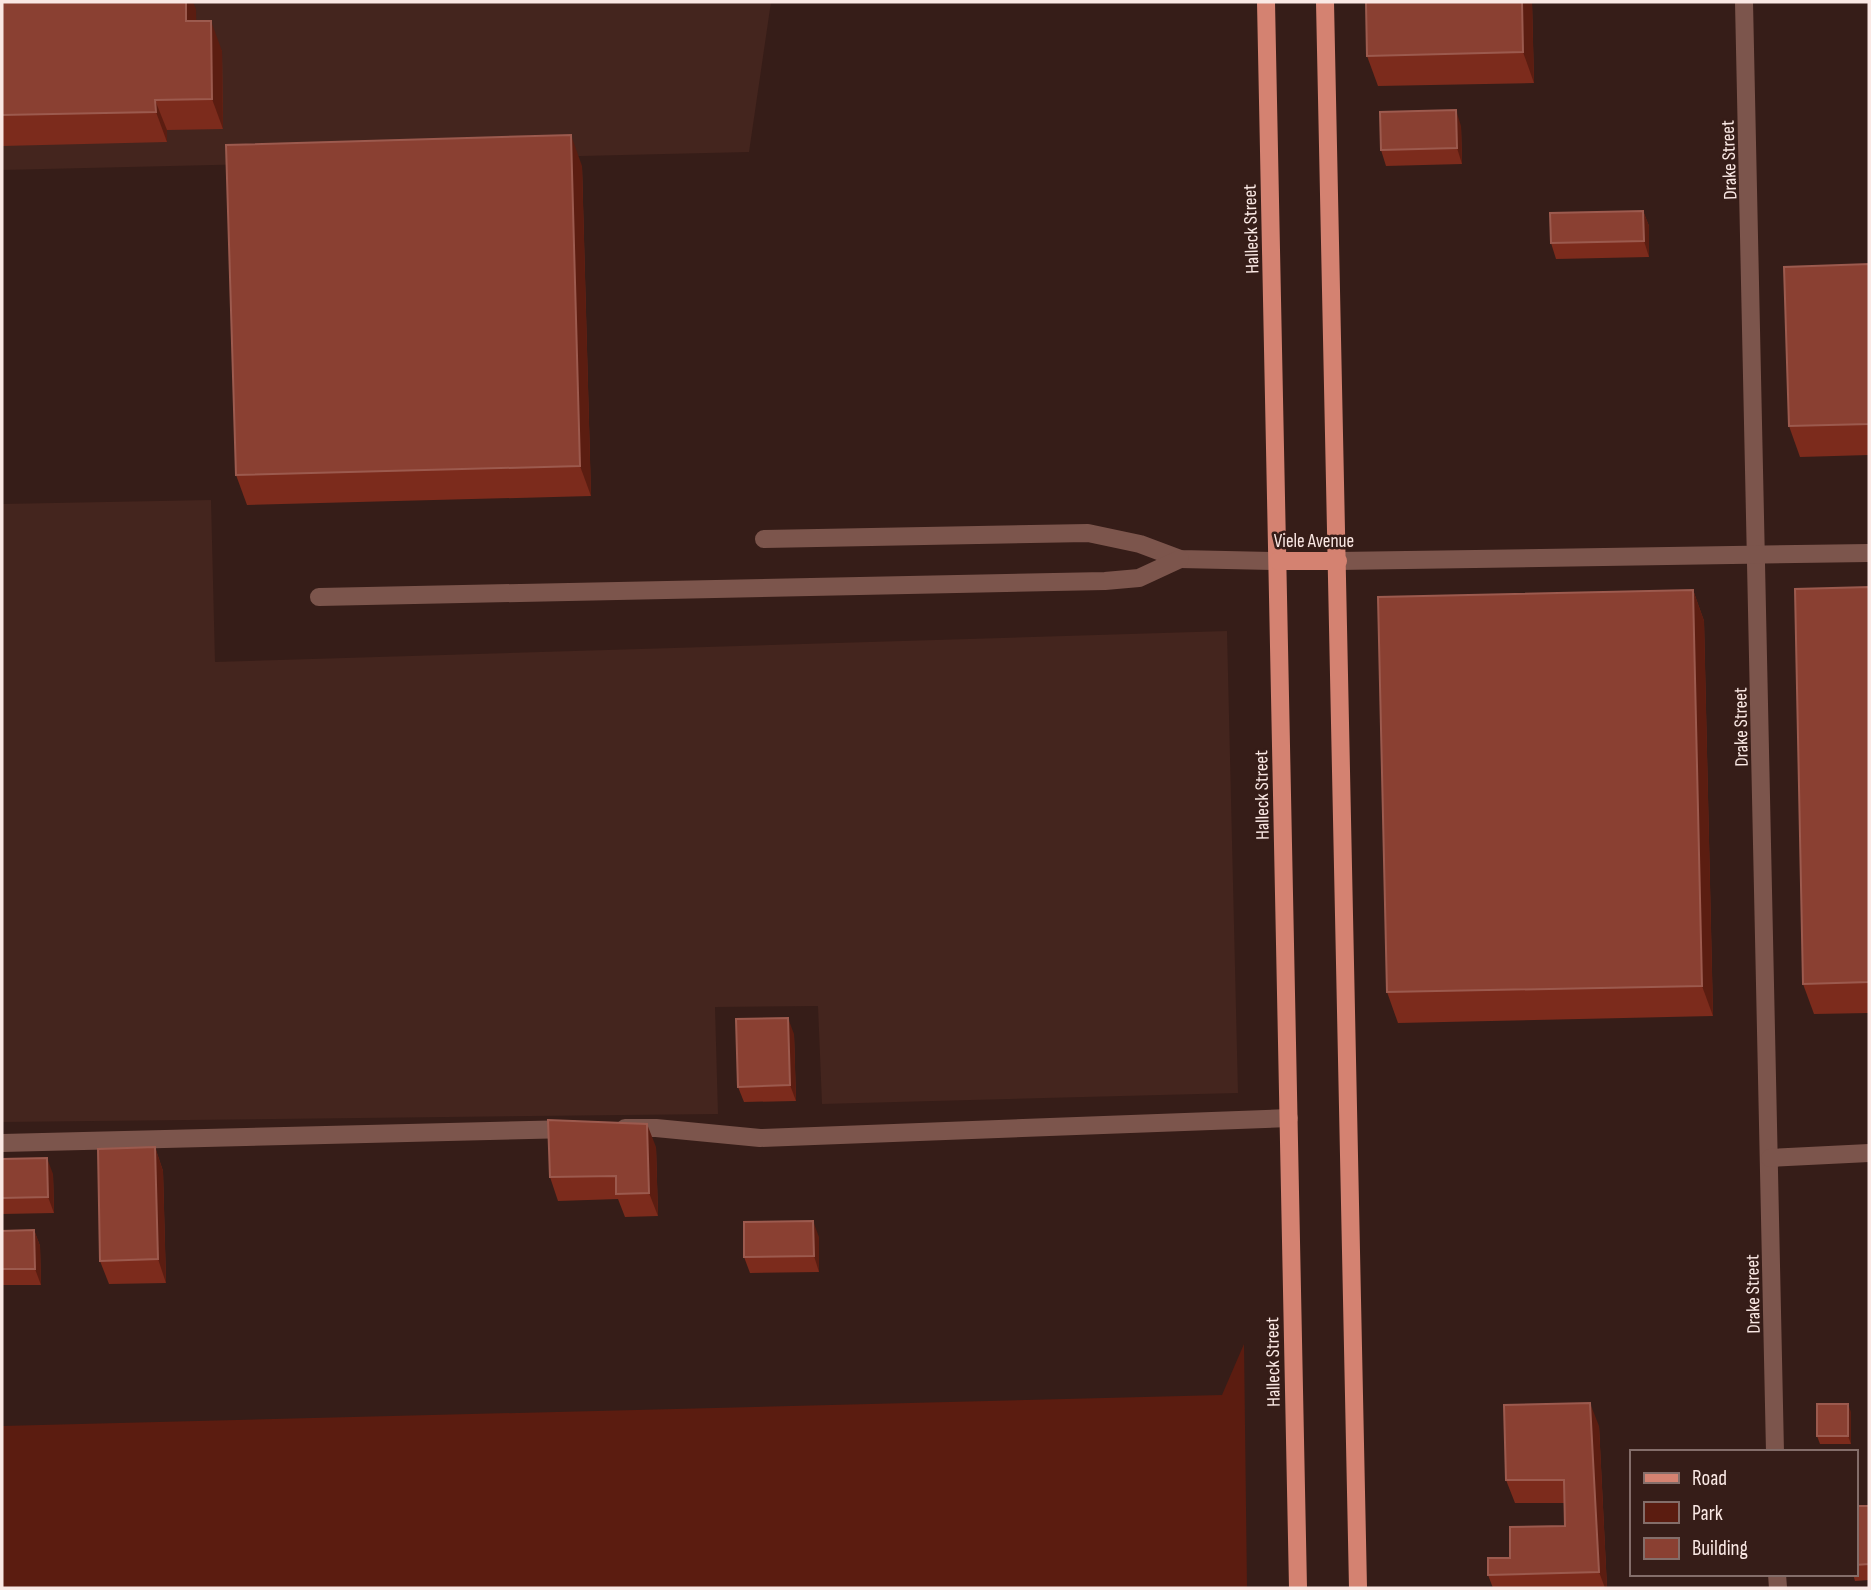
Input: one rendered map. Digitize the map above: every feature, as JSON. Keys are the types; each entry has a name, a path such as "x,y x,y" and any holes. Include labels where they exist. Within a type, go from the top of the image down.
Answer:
{"main road":[{"name":"Halleck Street","path":"1265,2 1298,1588"},
{"path":"1325,2 1358,1588"},
{"name":"Viele Avenue","path":"1278,561 1338,561"}],"street":[{"name":"Drake Street","path":"1744,2 1758,555 1775,1450"},
{"name":"Viele Avenue","path":"764,538 1088,533 1130,541 1180,559 1278,561"},
{"name":"Viele Avenue","path":"1338,561 1869,552"},
{"path":"319,597 1105,581 1139,578 1180,559"},
{"path":"2,1143 656,1128 760,1138 1289,1118"},
{"path":"1770,1158 1869,1153"}],"shaded area":[{"path":"2,2 771,2 749,152 2,170"},
{"path":"211,500 215,662 1227,631 1238,1093 822,1104 818,1006 715,1007 718,1114 2,1122 2,504"}],"green space":[{"path":"1244,1344 1247,1588 2,1588 2,1426 1222,1395"}],"building":[{"path":"2,2 186,2 186,21 211,21 212,99 155,100 156,112 2,115"},
{"path":"1366,2 1522,2 1523,52 1367,56"},
{"path":"1456,110 1457,148 1381,150 1380,112"},
{"path":"571,135 580,466 236,475 226,145"},
{"path":"1643,211 1644,241 1551,243 1550,213"},
{"path":"1869,264 1869,424 1789,426 1784,267"},
{"path":"1869,587 1869,982 1803,984 1795,589"},
{"path":"1693,590 1702,986 1387,992 1378,597"},
{"path":"788,1018 790,1085 738,1087 736,1019"},
{"path":"548,1120 647,1124 649,1193 616,1194 616,1176 550,1177"},
{"path":"155,1147 158,1259 100,1261 98,1149"},
{"path":"47,1158 48,1197 2,1198 2,1159"},
{"path":"813,1221 814,1256 744,1257 744,1222"},
{"path":"34,1230 35,1269 2,1269 2,1231"},
{"path":"1590,1403 1599,1572 1488,1575 1488,1558 1510,1558 1510,1527 1565,1526 1564,1480 1506,1480 1504,1405"},
{"path":"1817,1404 1848,1404 1848,1436 1817,1436"},
{"path":"1857,1506 1869,1506 1869,1564 1857,1565"}]}
